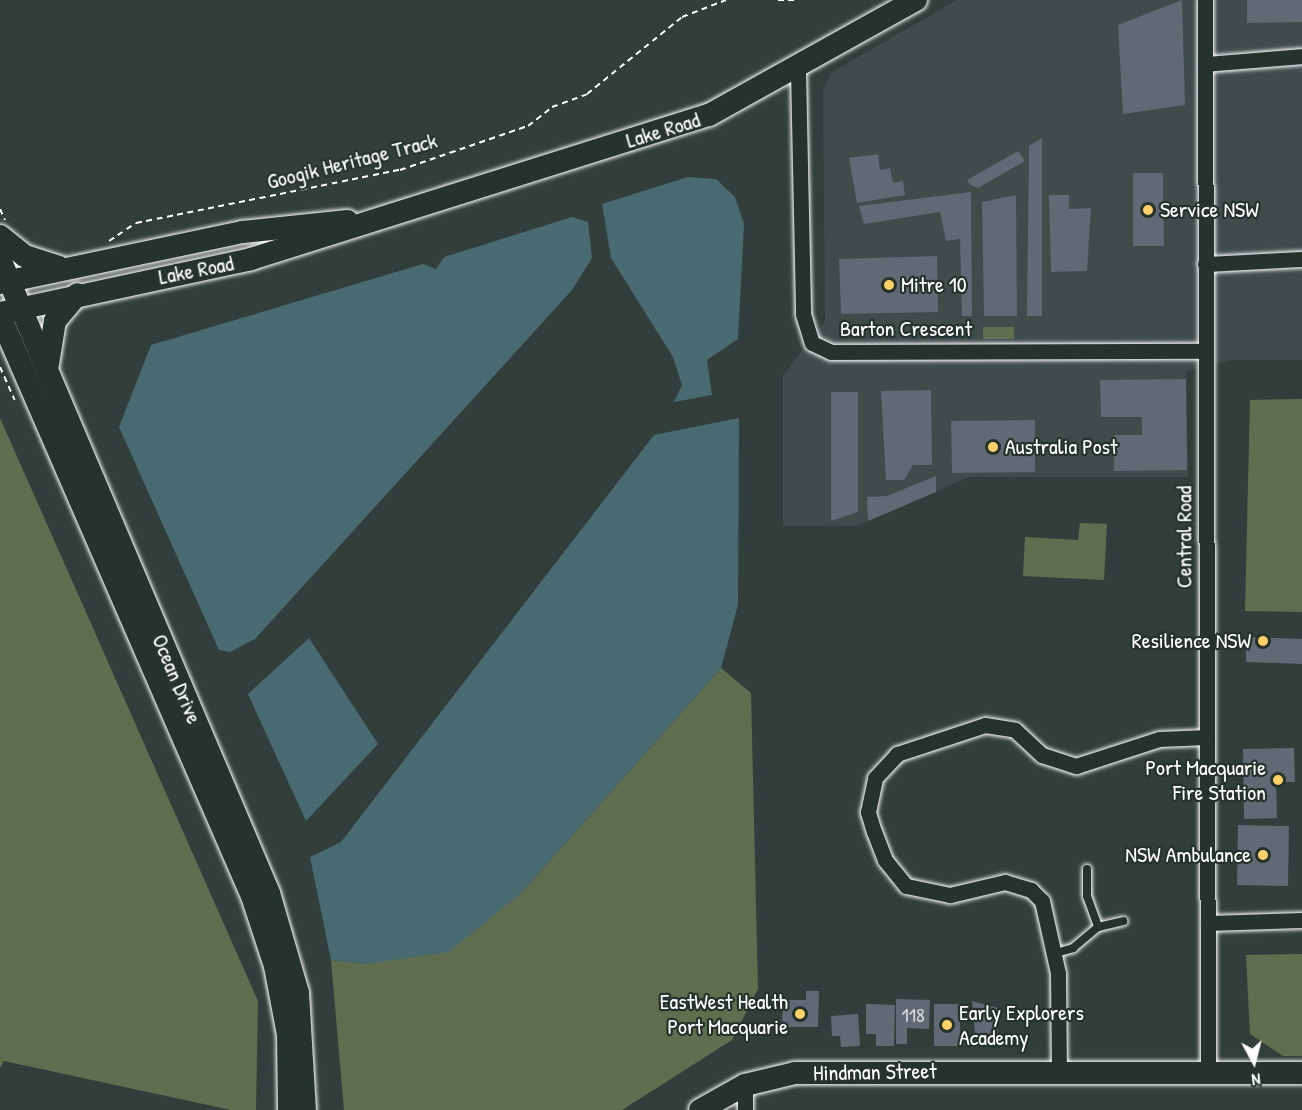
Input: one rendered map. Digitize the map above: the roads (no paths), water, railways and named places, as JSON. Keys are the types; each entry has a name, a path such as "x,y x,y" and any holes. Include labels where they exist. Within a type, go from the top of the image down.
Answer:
{"main road":[{"name":"Lake Road","path":"7,312 78,294 251,259 710,115 798,70 916,0"},
{"name":"Lake Road","path":"5,282 61,268 243,232 390,216"},
{"path":"0,236 25,256 61,268"},
{"name":"Ocean Drive","path":"0,260 5,282 7,312 28,381 268,942 288,1035 289,1110"},
{"path":"48,369 55,321 78,294"},
{"name":"Ocean Drive","path":"7,312 48,369 269,893 298,993 305,1110"},
{"path":"0,355 28,381"},
{"name":"Hindman Street","path":"700,1110 745,1085 822,1072 1302,1073"}],"street":[{"name":"Central Road","path":"1205,0 1208,1073"},
{"path":"1205,64 1302,56"},
{"name":"Barton Crescent","path":"798,70 802,314 812,343 831,352 1206,351"},
{"path":"1205,264 1302,259"},
{"path":"1059,1071 1056,953 1048,915 1031,890 1005,882 936,895 896,876 868,812 883,766 897,754 985,725 1014,730 1042,755 1076,766 1159,739 1207,737"},
{"path":"1208,922 1302,921"},
{"path":"745,1085 745,1110"}],"lane":[{"path":"1087,869 1088,896 1098,927"},
{"path":"1056,953 1073,948 1098,927 1123,921"}],"water":[{"path":"688,177 716,179 735,197 744,224 738,339 707,360 712,395 674,402 682,385 673,357 611,258 602,204"},
{"path":"572,217 588,222 592,258 572,290 255,639 230,652 219,650 119,427 151,345 423,264 436,269 444,257"},
{"path":"739,418 738,605 721,668 521,893 449,952 366,964 331,960 310,857 341,842 654,435"},
{"path":"309,638 378,744 306,821 248,694"}],"place":[{"name":"Service NSW","path":"1148,210"},
{"name":"Mitre 10","path":"889,285"},
{"name":"Australia Post","path":"993,447"},
{"name":"Resilience NSW","path":"1263,641"},
{"name":"Port Macquarie Fire Station","path":"1278,780"},
{"name":"NSW Ambulance","path":"1263,855"},
{"name":"EastWest Health Port Macquarie","path":"800,1014"},
{"name":"Early Explorers Academy","path":"947,1025"}]}
